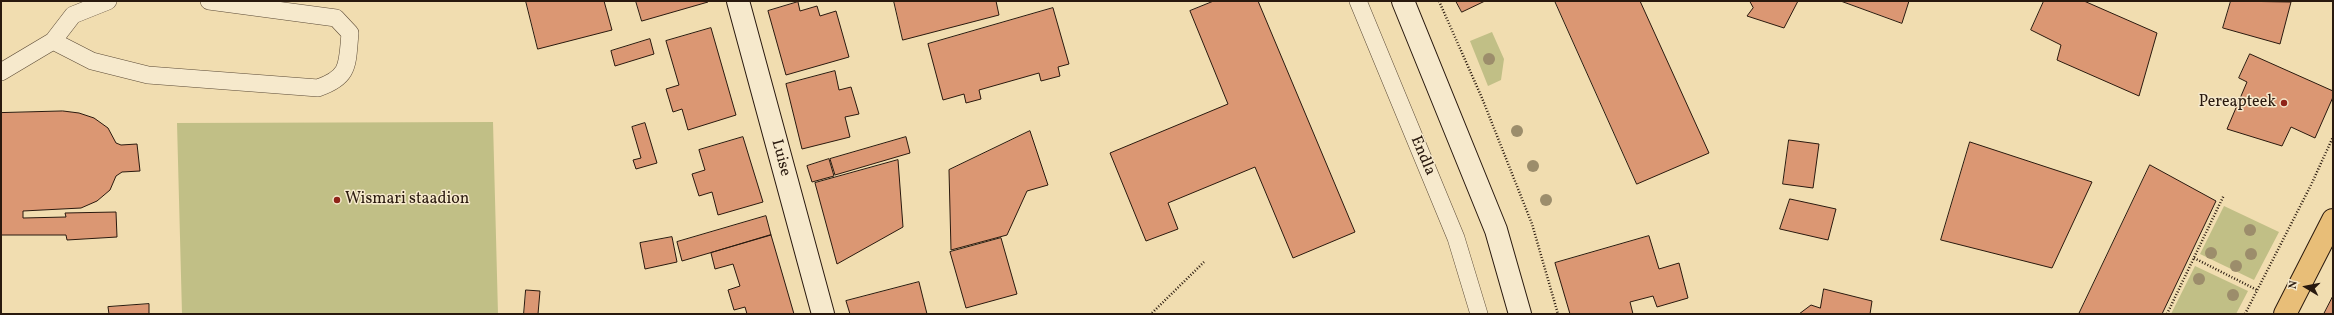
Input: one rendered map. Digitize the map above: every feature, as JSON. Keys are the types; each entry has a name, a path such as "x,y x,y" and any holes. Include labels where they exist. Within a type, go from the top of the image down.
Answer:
{"main road":[{"name":"Luise","path":"738,1 823,314"},
{"path":"1403,1 1496,230 1520,314"},
{"path":"2285,314 2333,220"}],"lane":[{"path":"1,72 53,41 73,16 108,1"},
{"path":"53,41 92,61 148,75 318,88 335,82 344,72 350,33 336,18 208,1"},
{"name":"Endla","path":"1358,1 1456,238 1479,314"}],"path":[{"path":"1439,1 1482,98 1532,224 1558,314"},
{"path":"2244,314 2333,137"},
{"path":"2167,314 2224,195"},
{"path":"2194,258 2257,290"},
{"path":"1152,313 1204,262"}],"shaded area":[{"path":"1492,32 1504,59 1501,80 1488,86 1470,41"},
{"name":"Wismari staadion","path":"493,122 498,314 182,314 177,123"},
{"path":"2224,206 2279,232 2254,280 2200,254"},
{"path":"2195,266 2248,291 2236,314 2171,314"}],"building":[{"path":"526,1 604,1 612,30 538,49"},
{"path":"636,1 708,1 708,2 642,21"},
{"path":"894,1 996,1 999,15 903,40"},
{"path":"1214,1 1258,1 1355,232 1293,258 1255,167 1168,203 1178,229 1146,241 1110,153 1228,104 1190,11"},
{"path":"1456,1 1485,1 1462,12"},
{"path":"1555,1 1640,1 1709,153 1637,184"},
{"path":"1750,1 1798,1 1784,28 1747,16 1753,8"},
{"path":"1841,1 1909,1 1902,23"},
{"path":"2044,1 2084,1 2157,33 2139,96 2057,60 2061,45 2031,30"},
{"path":"2231,1 2291,2 2280,44 2223,28"},
{"path":"798,2 800,11 817,6 820,16 836,11 849,57 786,75 768,11"},
{"path":"1053,8 1069,64 1058,67 1060,76 1041,81 1039,73 979,90 981,99 966,103 964,94 943,100 928,44"},
{"path":"711,28 736,115 688,130 682,109 673,112 666,89 679,85 666,41"},
{"path":"650,39 654,54 615,66 611,51"},
{"path":"2250,54 2333,91 2333,97 2315,138 2291,127 2282,146 2227,129 2247,82 2239,78"},
{"path":"835,71 839,90 851,87 859,114 845,117 850,137 802,149 786,84"},
{"path":"63,111 79,113 94,118 108,128 116,143 121,145 137,144 140,171 122,172 116,176 110,190 97,201 81,208 23,211 23,218 66,217 65,213 116,212 117,237 67,240 66,235 1,235 1,113"},
{"path":"645,123 657,163 636,169 633,160 641,158 632,127"},
{"path":"1030,131 1048,185 1027,191 1007,235 951,250 949,170"},
{"path":"743,137 763,202 718,215 712,192 699,196 692,174 705,170 699,150"},
{"path":"906,137 910,153 835,175 830,159"},
{"path":"1789,140 1819,144 1813,188 1783,184"},
{"path":"1970,142 2092,182 2052,268 1941,240"},
{"path":"829,159 834,176 812,182 807,166"},
{"path":"898,160 903,227 837,264 815,183"},
{"path":"2150,165 2216,201 2162,314 2079,314"},
{"path":"1790,199 1836,209 1828,240 1780,229"},
{"path":"766,216 771,235 682,261 677,242"},
{"path":"771,235 794,314 747,314 745,307 734,310 728,290 740,286 733,264 715,269 711,253"},
{"path":"1649,236 1659,269 1679,263 1688,298 1657,307 1653,296 1630,302 1633,314 1570,314 1555,263"},
{"path":"672,237 677,262 645,269 640,243"},
{"path":"1001,238 1017,294 966,308 950,252"},
{"path":"919,282 927,314 850,314 846,301"},
{"path":"1824,289 1872,301 1870,314 1799,314 1811,305 1820,308"},
{"path":"526,290 540,291 538,314 524,314"},
{"path":"2333,296 2333,314 2324,314"},
{"path":"149,304 149,314 109,314 108,307"}],"place":[{"name":"Pereapteek","path":"2284,103"},
{"name":"Wismari staadion","path":"337,200"}]}
